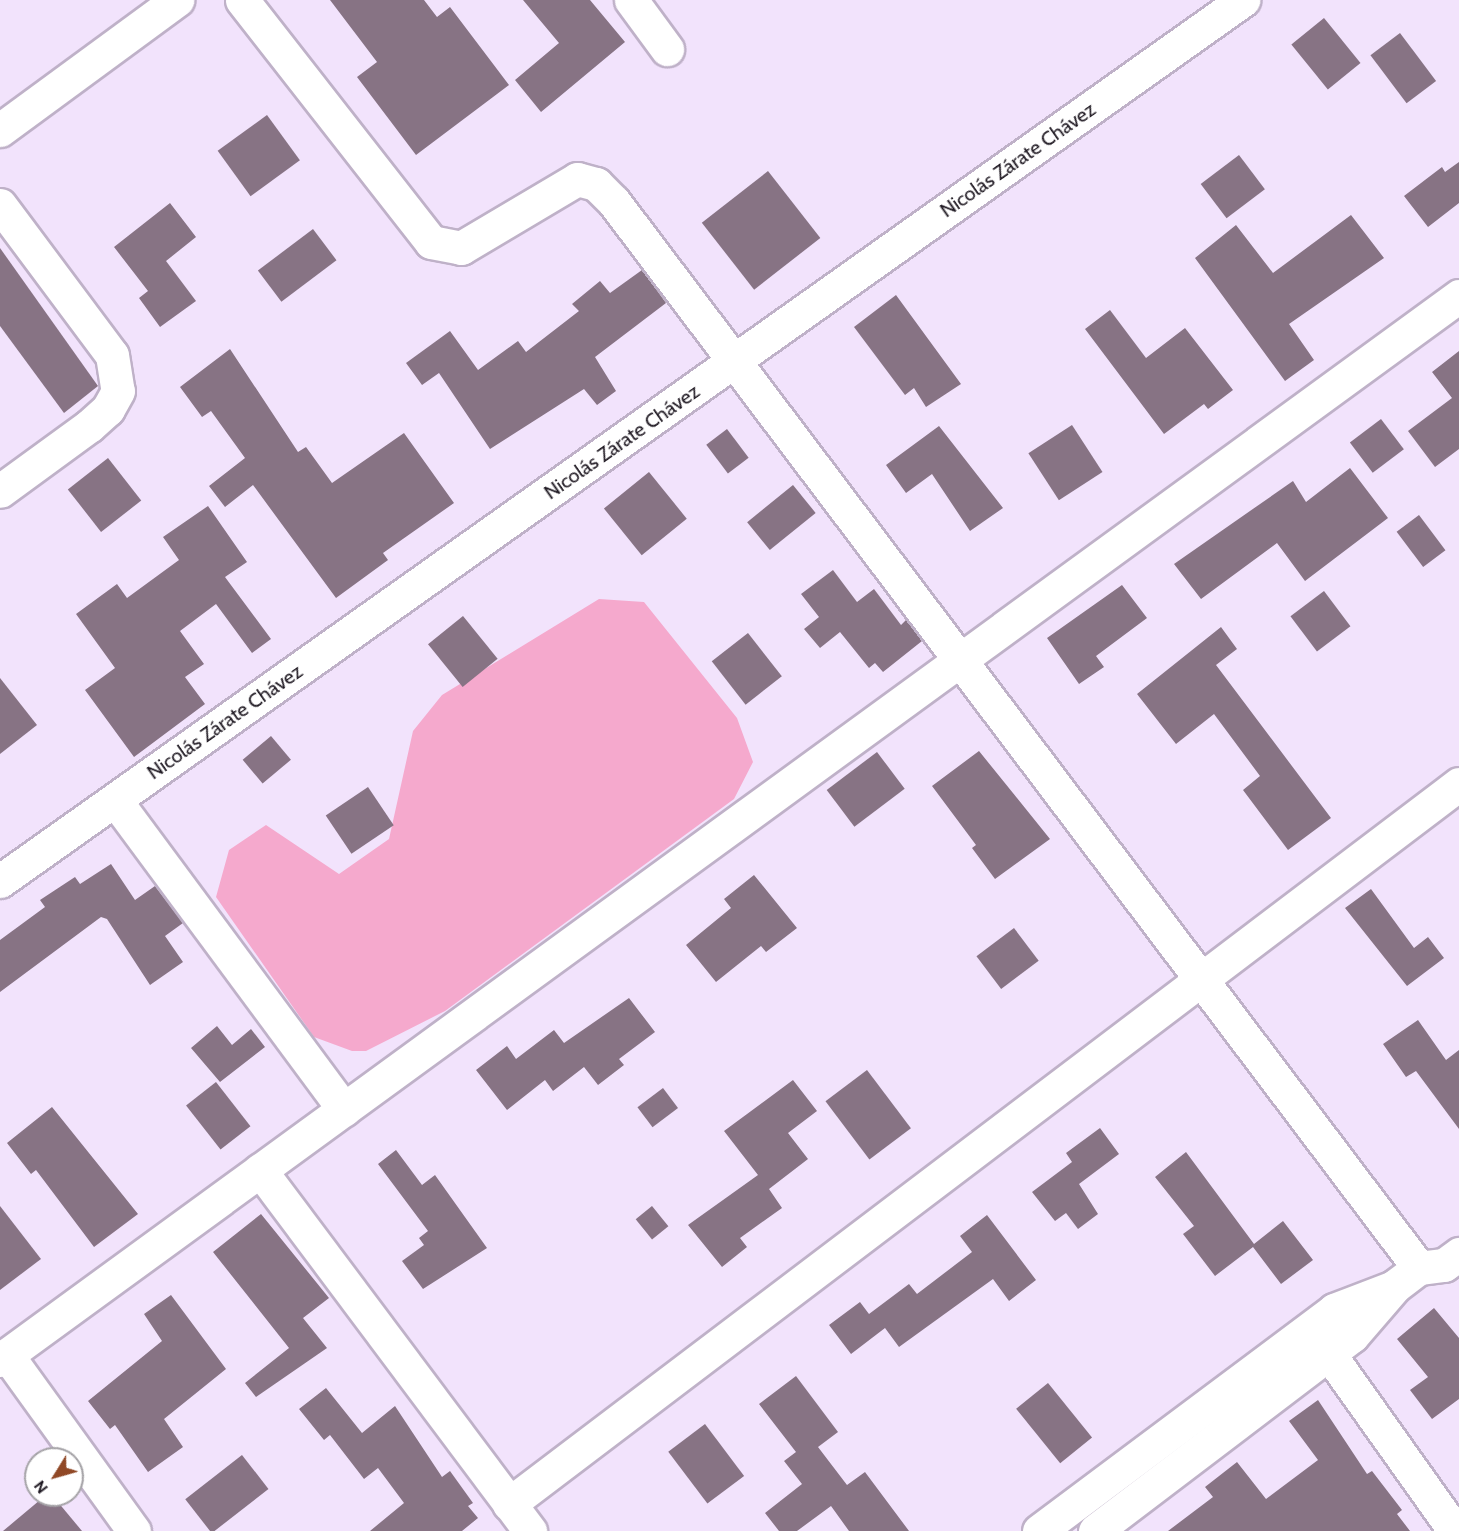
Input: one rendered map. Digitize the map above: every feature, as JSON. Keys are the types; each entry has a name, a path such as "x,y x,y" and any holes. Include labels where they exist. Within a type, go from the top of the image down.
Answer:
{"street":[{"path":"0,130 177,0"},
{"path":"242,0 431,242 461,248 559,187 577,179 596,184 735,362 1203,979 1407,1277"},
{"path":"631,0 666,49"},
{"name":"Nicolás Zárate Chávez","path":"0,881 1243,0"},
{"path":"0,205 112,355 118,391 108,409 89,426 0,491"},
{"path":"134,1531 3,1358 959,658 1459,296"},
{"path":"509,1504 1459,784"},
{"path":"115,800 344,1109"},
{"path":"260,1170 530,1531"},
{"path":"1039,1531 1320,1340 1352,1336 1407,1277 1443,1265 1459,1254"},
{"path":"1095,1531 1320,1340"},
{"path":"1320,1340 1455,1531"}],"shaded area":[{"path":"599,599 644,602 737,718 753,762 734,799 445,1011 366,1051 352,1051 314,1037 216,897 229,850 266,825 339,874 389,839 413,731 442,695"}],"building":[{"path":"330,0 424,0 437,17 450,7 509,85 416,155 357,77 377,62"},
{"path":"523,0 590,0 625,42 541,112 515,80 559,43"},
{"path":"1324,18 1361,63 1328,90 1291,44"},
{"path":"1400,33 1436,81 1407,103 1370,55"},
{"path":"267,115 300,160 251,196 218,151"},
{"path":"1239,155 1265,189 1227,218 1201,184"},
{"path":"1459,162 1459,203 1428,227 1404,196 1442,167 1445,172"},
{"path":"768,171 820,238 754,290 702,223"},
{"path":"170,203 196,237 166,261 196,301 160,327 139,298 148,291 114,247"},
{"path":"1351,215 1384,258 1289,324 1314,360 1285,381 1195,258 1236,225 1273,273"},
{"path":"313,229 336,260 281,302 258,271"},
{"path":"0,248 98,386 64,413 0,326"},
{"path":"642,270 666,303 595,357 616,391 597,405 584,389 490,449 439,373 422,385 406,363 450,331 478,370 518,341 526,352 579,311 572,304 600,281 610,293"},
{"path":"896,295 961,384 926,407 914,388 905,395 854,327"},
{"path":"1110,310 1146,358 1185,328 1233,390 1208,409 1204,404 1164,434 1085,329"},
{"path":"230,349 298,452 306,447 332,483 404,433 454,503 383,553 388,560 336,598 253,485 225,507 209,486 245,458 211,411 202,417 180,387"},
{"path":"1459,351 1459,449 1435,467 1408,431 1452,398 1432,372"},
{"path":"1381,419 1404,449 1373,473 1350,442"},
{"path":"1072,425 1102,472 1059,500 1028,453"},
{"path":"939,426 1003,508 970,531 932,474 906,493 886,465"},
{"path":"727,429 749,458 728,473 706,445"},
{"path":"108,458 141,501 101,532 68,489"},
{"path":"1350,468 1388,518 1305,581 1277,543 1201,599 1174,564 1293,481 1306,502"},
{"path":"649,472 687,519 642,555 604,509"},
{"path":"793,485 816,513 770,550 747,522"},
{"path":"208,506 247,562 225,577 271,639 252,653 216,604 180,631 204,664 185,677 205,704 134,757 85,690 115,668 76,614 117,584 127,598 179,560 163,537"},
{"path":"1419,515 1445,550 1423,567 1397,532"},
{"path":"833,570 857,602 874,589 901,625 906,620 922,641 883,672 875,663 869,668 840,632 820,648 804,629 819,617 801,594"},
{"path":"1122,585 1147,618 1096,656 1104,667 1079,684 1047,638"},
{"path":"1324,591 1350,626 1317,651 1290,616"},
{"path":"463,616 498,659 463,687 428,644"},
{"path":"1221,627 1237,649 1216,665 1331,818 1288,850 1243,790 1260,776 1214,714 1176,744 1137,694"},
{"path":"748,633 782,676 746,705 712,661"},
{"path":"0,678 37,725 0,754"},
{"path":"271,736 291,760 263,784 243,760"},
{"path":"979,751 1050,839 995,879 972,848 976,845 932,786"},
{"path":"877,752 905,789 854,827 827,790"},
{"path":"368,787 394,825 351,854 326,816"},
{"path":"111,864 135,900 155,886 183,923 165,936 183,962 150,985 107,919 101,917 0,992 0,940 45,907 40,900 75,877 80,884"},
{"path":"754,875 797,928 766,952 761,946 716,982 686,945 731,908 724,899"},
{"path":"1371,889 1414,948 1428,937 1444,958 1407,986 1345,908"},
{"path":"1014,928 1039,961 1001,989 976,956"},
{"path":"629,998 655,1032 619,1059 624,1065 598,1085 584,1067 553,1091 545,1080 507,1110 476,1070 507,1046 516,1059 554,1030 564,1043"},
{"path":"1418,1020 1446,1060 1459,1050 1459,1129 1416,1071 1406,1077 1383,1044"},
{"path":"217,1026 232,1045 251,1029 265,1047 220,1082 191,1048"},
{"path":"867,1070 911,1128 869,1160 825,1101"},
{"path":"793,1080 817,1111 788,1133 808,1159 769,1189 782,1208 740,1238 747,1247 722,1267 688,1225 758,1175 724,1131"},
{"path":"216,1082 250,1126 221,1150 186,1105"},
{"path":"663,1088 678,1108 652,1127 637,1107"},
{"path":"52,1107 138,1214 94,1247 36,1170 31,1174 7,1143"},
{"path":"1100,1128 1119,1154 1079,1184 1098,1214 1078,1229 1066,1213 1055,1221 1032,1192 1072,1162 1066,1153"},
{"path":"396,1150 422,1185 435,1175 487,1248 423,1289 402,1261 424,1245 419,1238 428,1231 378,1164"},
{"path":"1186,1152 1254,1244 1283,1221 1313,1260 1281,1284 1253,1247 1215,1276 1183,1234 1194,1226 1155,1177"},
{"path":"0,1206 41,1259 0,1290"},
{"path":"652,1206 668,1226 652,1239 636,1219"},
{"path":"261,1214 329,1298 303,1318 327,1348 256,1397 245,1383 289,1348 213,1252"},
{"path":"987,1215 1036,1280 1009,1301 993,1279 899,1347 885,1328 851,1354 829,1325 860,1302 869,1314 909,1284 917,1294 972,1252 960,1236"},
{"path":"171,1295 226,1369 164,1419 183,1447 148,1472 115,1425 110,1429 88,1401 162,1341 144,1314"},
{"path":"1434,1308 1459,1338 1459,1399 1432,1419 1410,1390 1428,1377 1397,1339"},
{"path":"796,1376 838,1432 818,1447 847,1485 865,1472 909,1531 849,1531 831,1506 797,1531 779,1531 765,1513 802,1484 784,1461 796,1452 759,1404"},
{"path":"1048,1383 1092,1437 1060,1463 1016,1409"},
{"path":"326,1388 362,1433 395,1406 442,1477 450,1471 473,1503 468,1506 478,1518 462,1531 370,1531 404,1503 378,1468 364,1479 330,1435 324,1440 299,1409"},
{"path":"1318,1400 1367,1474 1372,1471 1402,1510 1397,1514 1410,1531 1168,1531 1213,1497 1205,1487 1237,1462 1266,1499 1318,1460 1289,1421"},
{"path":"705,1424 744,1476 707,1504 668,1452"},
{"path":"242,1455 268,1489 215,1531 210,1531 185,1499"},
{"path":"32,1507 62,1507 82,1531 3,1531"}]}
